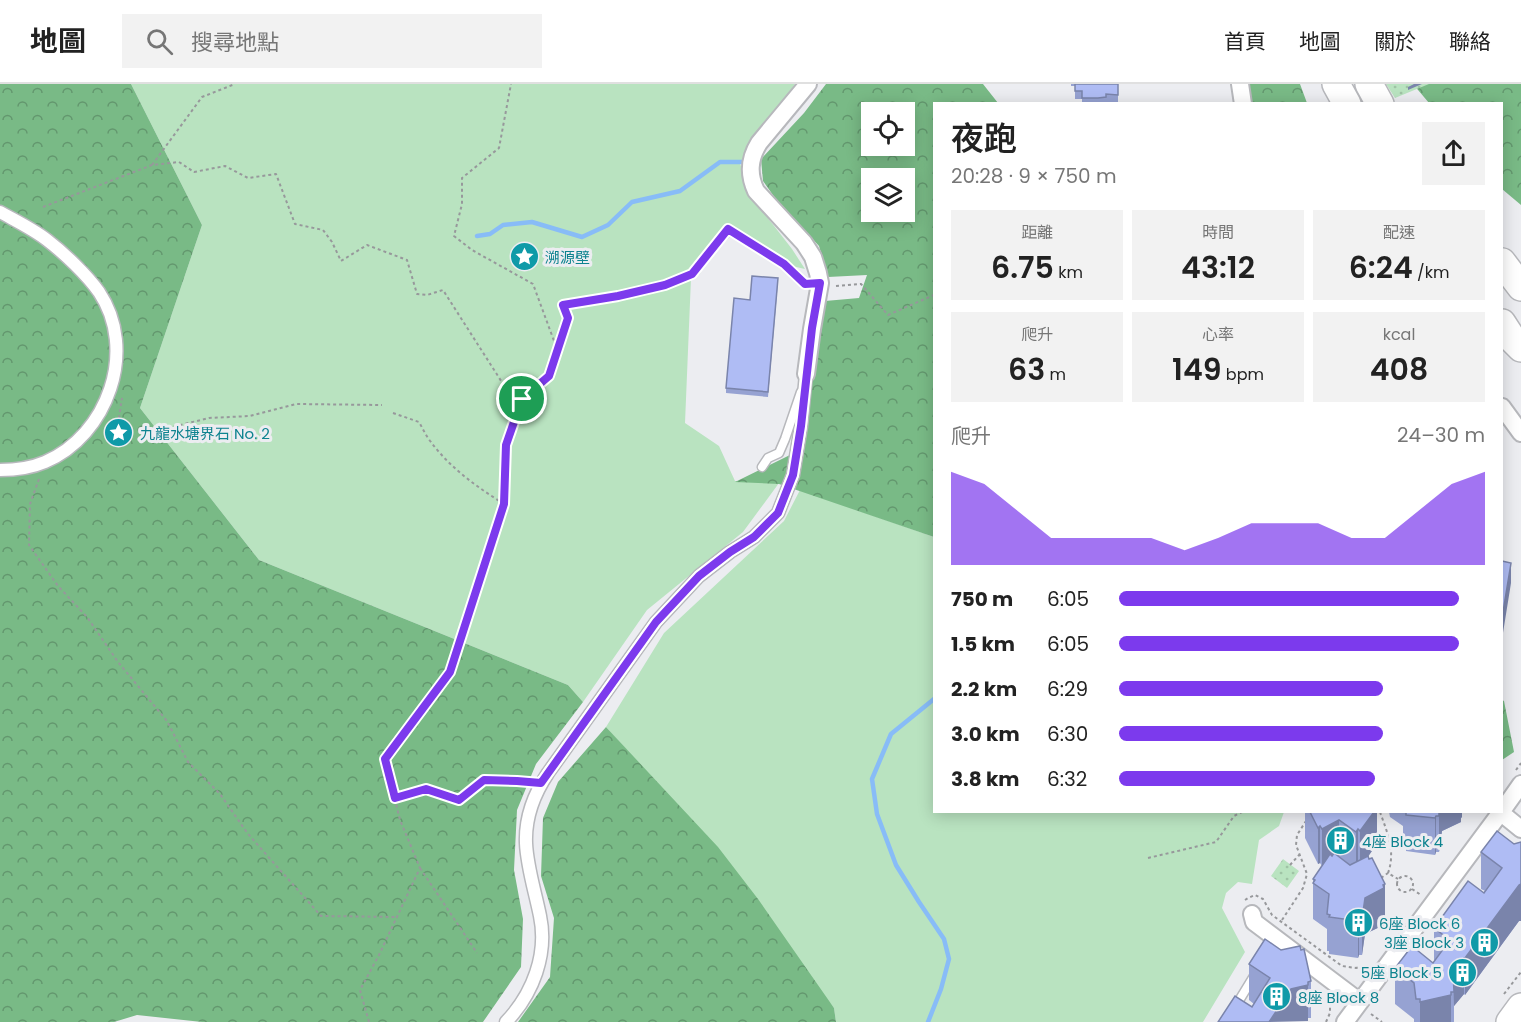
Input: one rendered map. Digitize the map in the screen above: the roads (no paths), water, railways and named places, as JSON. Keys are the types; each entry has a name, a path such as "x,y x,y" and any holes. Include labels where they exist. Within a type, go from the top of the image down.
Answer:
{"highway":[{"path":"1336,84 1346,102"},
{"path":"1369,84 1379,102"},
{"path":"1503,263 1521,287"},
{"path":"1503,325 1521,348"},
{"path":"1510,1022 1521,1007"}],"street":[{"path":"506,1022 527,994 538,965 541,949 541,918 528,861 526,840 531,807 541,783 656,622 699,576 754,537 778,513 793,475 812,328 825,285 804,243 756,191 750,170 754,151 759,143 808,84"},
{"path":"1240,84 1243,102"},
{"path":"0,212 46,239 90,280 100,293 113,322 117,351 109,396 82,436 70,447 45,462 16,469 0,470"},
{"path":"1503,408 1521,433"},
{"path":"1503,809 1521,784"},
{"path":"1345,1022 1363,1006 1500,813"},
{"path":"1502,813 1521,829"},
{"path":"1246,910 1263,935 1363,1006"}],"lane":[{"path":"762,467 768,458 779,453 806,374"},
{"path":"1226,1022 1257,970"}],"waterway":[{"path":"477,236 490,234 503,225 532,222 582,237 608,225 632,202 680,191 720,162 747,162"},
{"path":"928,1022 941,989 949,959 944,939 896,865 877,814 872,779 891,734 933,700"}],"place":[{"name":"溯源壁","path":"524,257"},
{"name":"九龍水塘界石 No. 2","path":"119,433"},
{"name":"4座 Block 4","path":"1341,841"},
{"name":"6座 Block 6","path":"1358,923"},
{"name":"3座 Block 3","path":"1485,942"},
{"name":"5座 Block 5","path":"1463,972"},
{"name":"8座 Block 8","path":"1277,997"}]}
